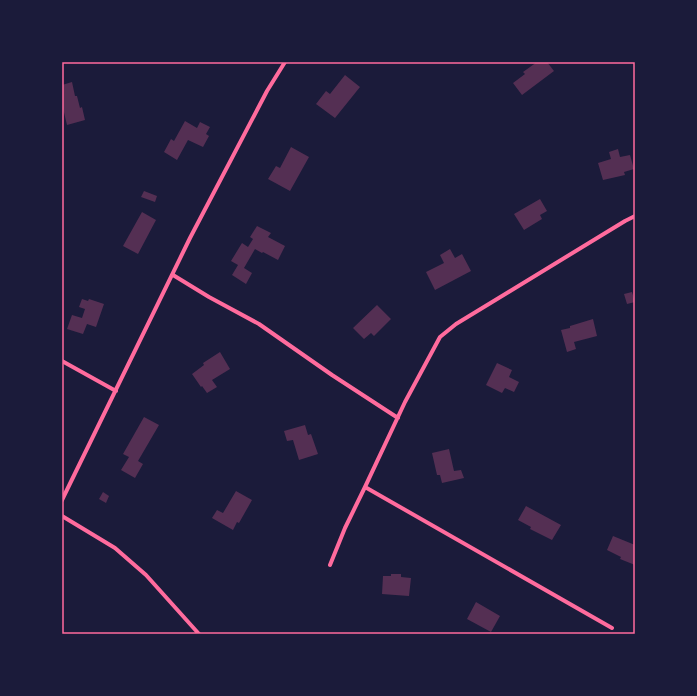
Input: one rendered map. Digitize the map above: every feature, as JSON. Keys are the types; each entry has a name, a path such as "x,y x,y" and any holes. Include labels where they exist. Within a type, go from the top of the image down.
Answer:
{"street":[{"path":"62,500 190,238 267,91 285,62"},
{"path":"330,565 345,528 405,402 440,337 456,324 635,216"},
{"path":"173,275 258,324 398,418"},
{"path":"62,362 116,391"},
{"path":"365,487 612,628"},
{"path":"62,516 115,548 146,575 199,634"}],"building":[{"path":"537,62 547,62 554,71 522,95 513,83 525,74 523,72"},
{"path":"345,75 360,87 335,118 316,104 326,91 330,94"},
{"path":"72,82 75,96 77,96 80,108 82,107 85,120 67,125 62,104 62,85"},
{"path":"185,121 197,128 200,122 210,127 206,134 209,136 203,147 188,140 177,160 164,152 171,139 174,141"},
{"path":"291,147 309,157 290,191 268,179 276,166 280,168"},
{"path":"618,149 620,157 630,155 634,169 624,172 625,175 603,180 598,163 611,159 609,152"},
{"path":"144,191 157,196 155,202 141,197"},
{"path":"540,199 547,211 540,215 542,219 524,230 514,214"},
{"path":"142,212 156,220 138,254 123,246"},
{"path":"257,226 271,233 268,237 285,246 278,260 255,249 244,268 252,273 246,284 232,275 238,265 231,261 242,243 248,247 253,239 250,237"},
{"path":"450,249 455,258 462,254 471,271 435,290 426,272 444,263 440,255"},
{"path":"632,292 635,302 627,304 624,294"},
{"path":"82,299 88,301 89,299 104,304 96,327 87,324 83,334 67,329 72,315 82,318 85,309 79,307"},
{"path":"377,305 391,319 374,336 371,333 364,339 353,328"},
{"path":"593,319 597,336 574,342 576,349 567,352 561,330"},
{"path":"220,352 230,369 212,380 217,387 207,393 192,374 204,365 203,363"},
{"path":"497,363 512,370 509,377 519,382 514,392 505,388 502,393 486,385"},
{"path":"144,417 159,425 138,461 143,464 135,478 121,470 129,457 123,454"},
{"path":"305,425 308,435 311,434 318,454 299,460 293,440 287,441 284,431"},
{"path":"449,449 454,471 461,470 464,478 442,483 440,475 437,475 432,453"},
{"path":"236,491 252,500 239,523 237,522 233,530 212,518 217,510 223,513"},
{"path":"103,492 109,496 106,503 99,499"},
{"path":"526,506 561,525 552,540 530,529 531,527 518,520"},
{"path":"613,536 635,545 635,565 620,559 621,557 607,550"},
{"path":"391,574 401,574 401,577 411,578 409,596 382,594 383,576 391,576"},
{"path":"476,602 500,616 491,632 467,619"}]}
